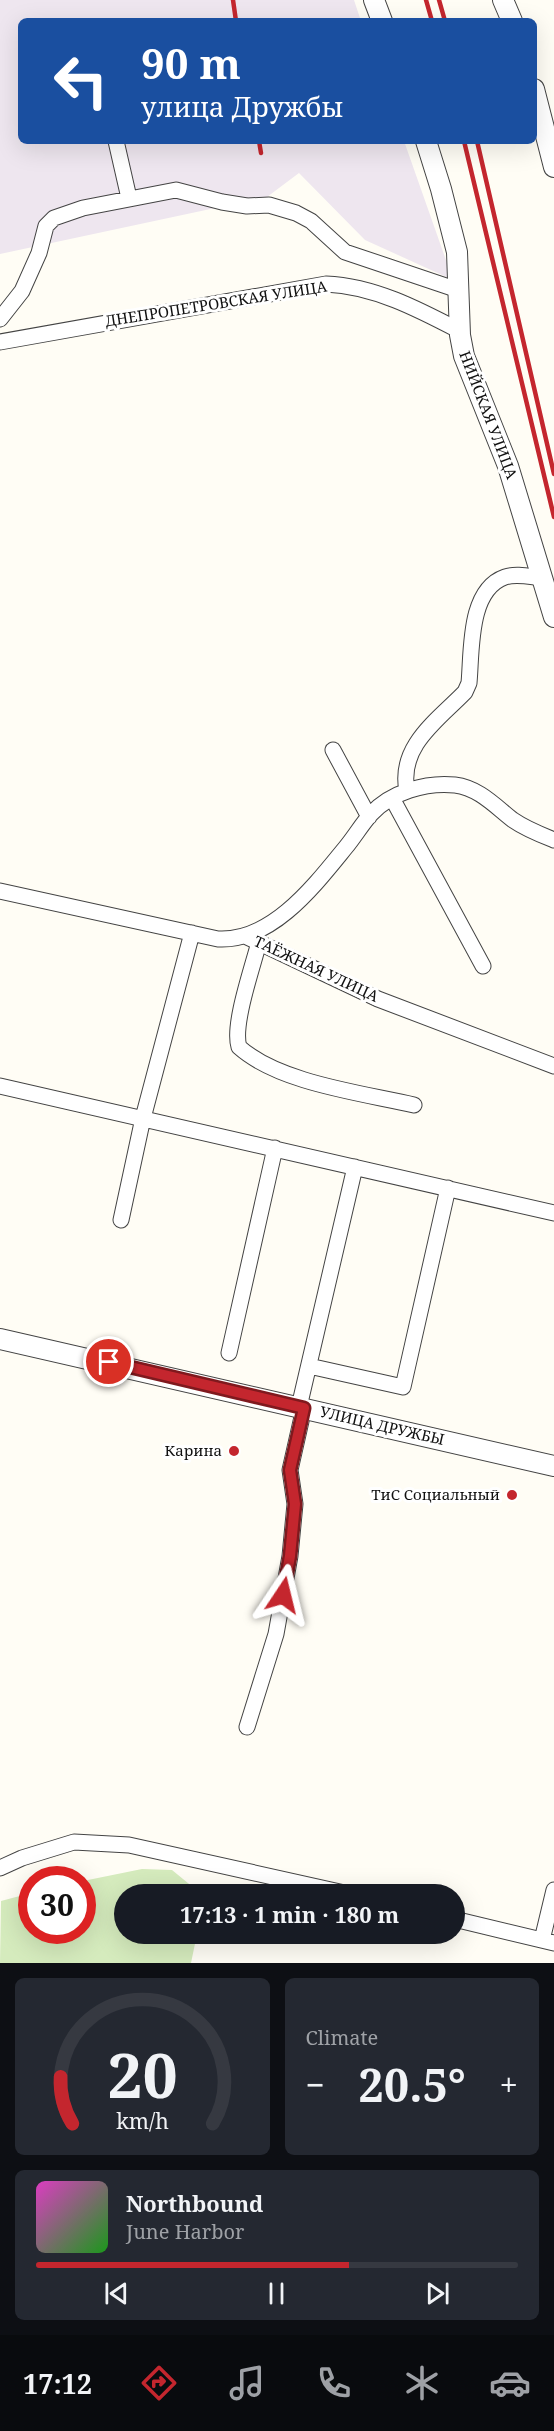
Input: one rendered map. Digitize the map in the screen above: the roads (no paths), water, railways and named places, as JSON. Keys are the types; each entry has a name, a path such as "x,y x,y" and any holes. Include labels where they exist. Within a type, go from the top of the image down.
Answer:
{"street":[{"path":"374,0 381,18"},
{"path":"503,0 511,18"},
{"path":"537,101 554,167"},
{"path":"117,144 129,198"},
{"name":"НИЙСКАЯ УЛИЦА","path":"427,144 455,243 459,266 460,331 464,356 508,466 554,616"},
{"path":"0,319 22,291 49,222 67,212 176,190 222,202 281,208 311,221 345,252 458,290"},
{"name":"ДНЕПРОПЕТРОВСКАЯ УЛИЦА","path":"0,342 326,284 343,284 387,297 424,312 460,331"},
{"path":"407,791 406,769 421,736 465,692 469,683 478,606 484,594 491,586 506,577 514,575 543,578"},
{"path":"333,750 369,817"},
{"path":"414,1106 295,1077 260,1062 239,1047 238,1032 252,939 297,901 345,848 369,817 392,798 407,791 438,785 470,788 525,827 554,840"},
{"path":"392,798 483,966"},
{"name":"ТАЁЖНАЯ УЛИЦА","path":"0,891 218,939 252,939 378,999 554,1065"},
{"path":"121,1220 143,1118 192,933"},
{"path":"0,1086 554,1213"},
{"path":"229,1353 275,1148"},
{"path":"247,1727 276,1634 288,1568 295,1504 290,1470 309,1366 355,1167"},
{"path":"309,1366 403,1387 448,1188"},
{"name":"УЛИЦА ДРУЖБЫ","path":"0,1339 554,1466"},
{"path":"0,1868 22,1858 74,1842 129,1845 304,1884"},
{"path":"465,1922 548,1941 554,1890"}],"railway":[{"path":"233,0 236,18"},
{"path":"426,0 431,18"},
{"path":"439,0 444,18"},
{"path":"260,144 261,153"},
{"path":"465,144 554,517"},
{"path":"478,144 554,474"}],"place":[{"name":"Карина","path":"234,1451"},
{"name":"ТиС Социальный","path":"512,1495"}]}
